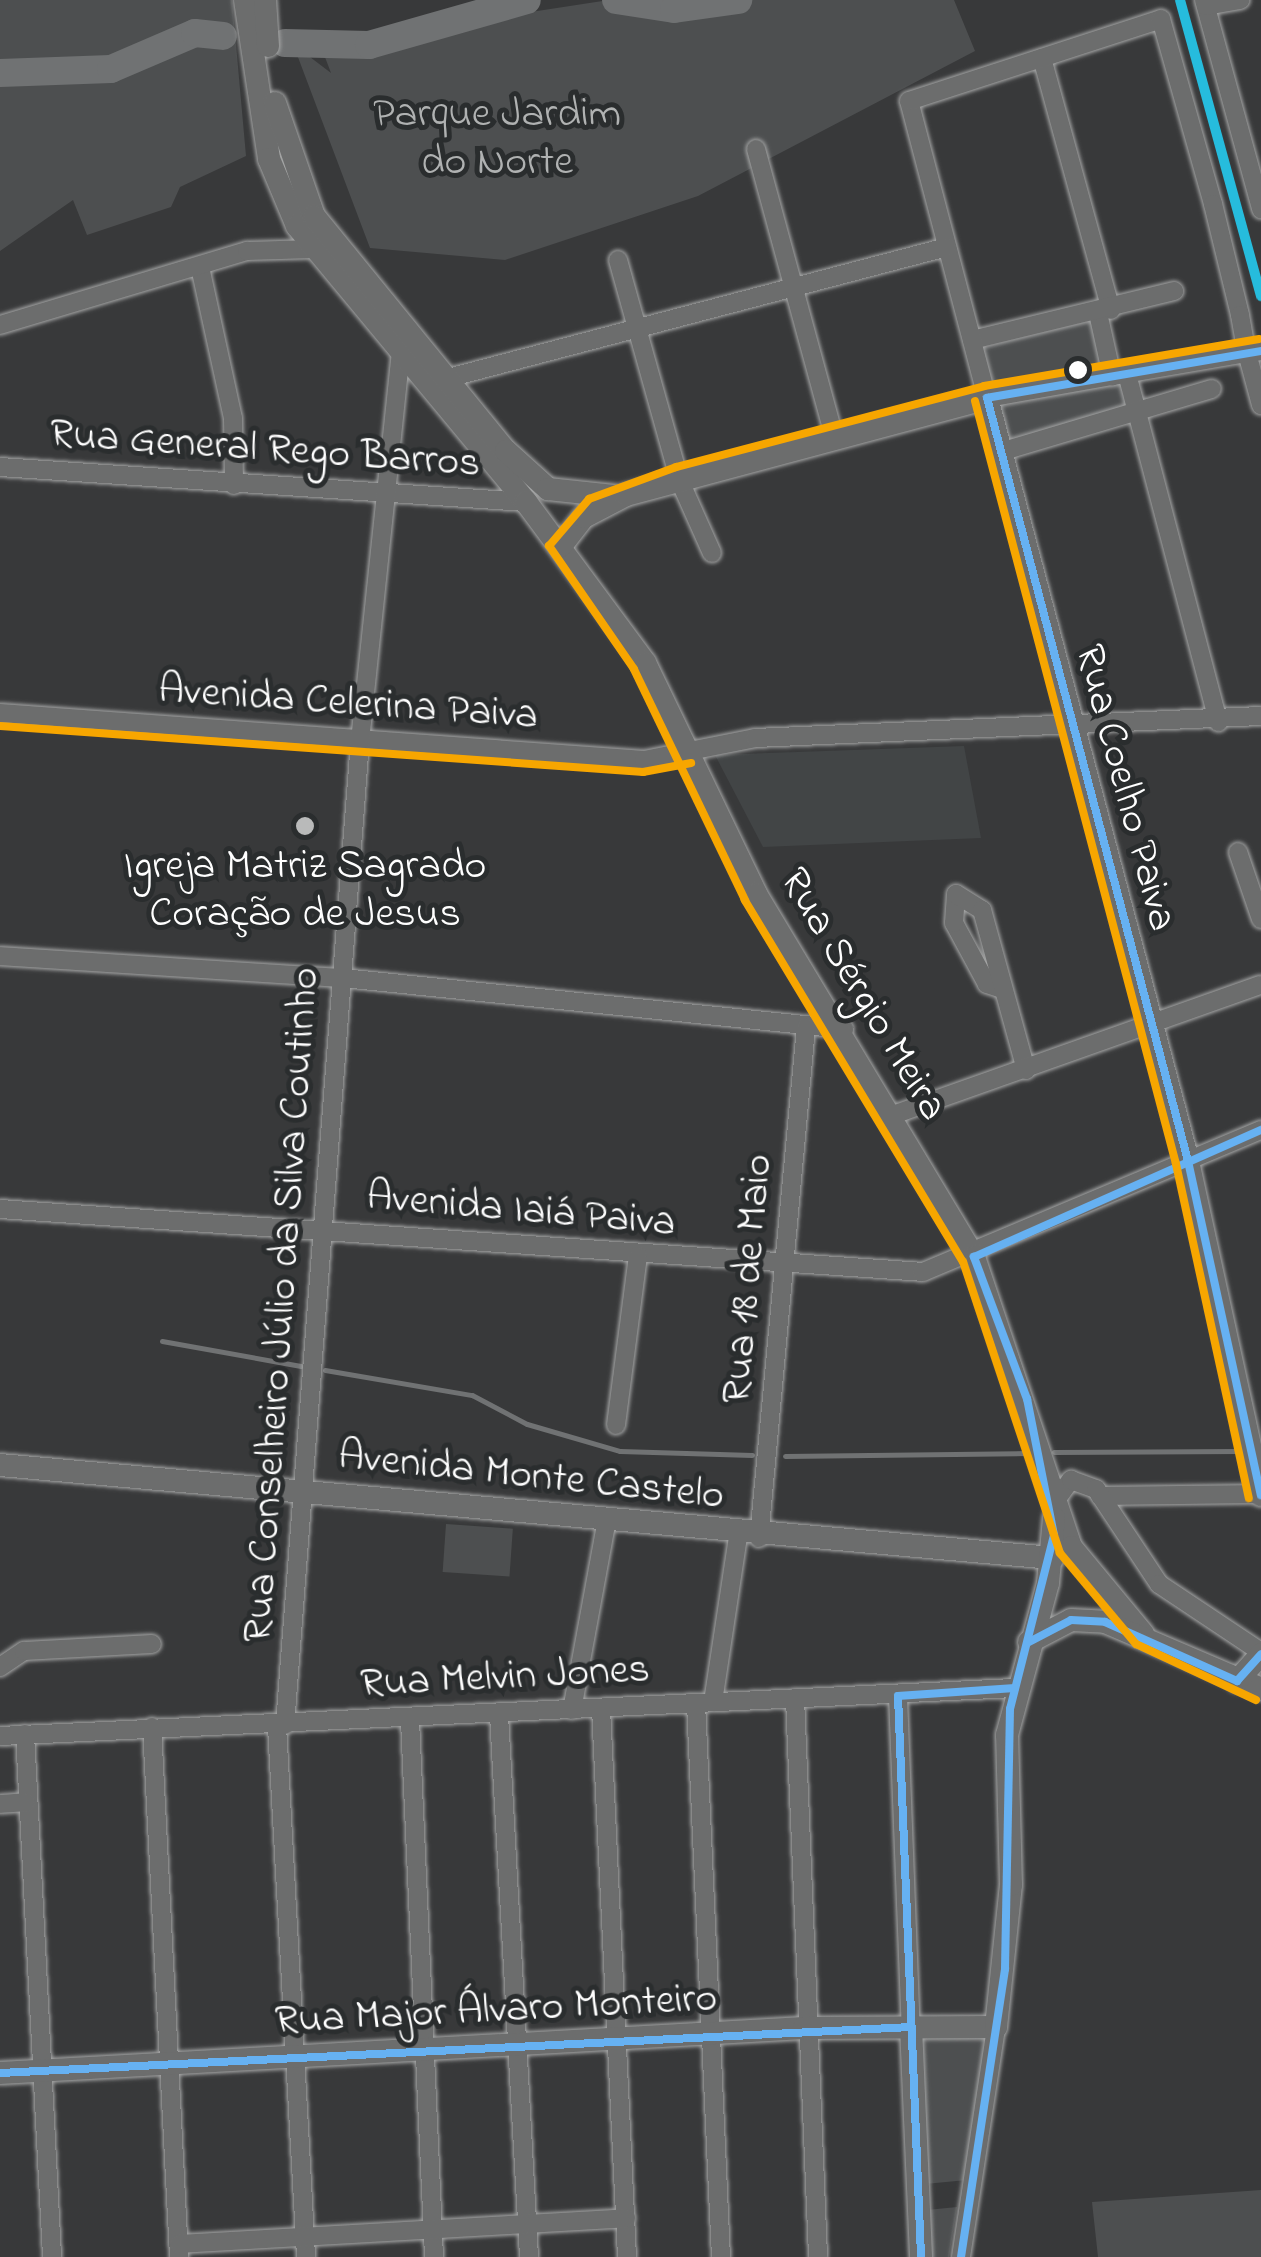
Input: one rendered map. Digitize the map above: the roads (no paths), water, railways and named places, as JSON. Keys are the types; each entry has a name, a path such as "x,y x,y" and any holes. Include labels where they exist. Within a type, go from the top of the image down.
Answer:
{"main road":[{"name":"Rua Sérgio Meira","path":"246,0 269,159 314,249 526,502 628,636 690,751 756,894 844,1030 974,1257 1054,1505"},
{"path":"264,0 270,64 289,163 314,216 448,378 548,489 626,494"},
{"path":"561,546 584,517 626,494 987,398"},
{"name":"Rua Coelho Paiva","path":"987,398 1066,726 1188,1161 1261,1494"},
{"name":"Avenida Monte Castelo","path":"0,1465 305,1490 606,1525 1054,1558"},
{"path":"996,2027 1012,1885 1014,1688 1054,1558 1054,1505"},
{"path":"1054,1505 1092,1580 1143,1634"},
{"path":"1029,1642 1076,1619 1143,1634 1261,1689"},
{"path":"1237,1681 1261,1653"},
{"path":"910,2026 921,2257"},
{"name":"Rua Major Álvaro Monteiro","path":"0,2073 711,2039 804,2028 996,2027"}],"street":[{"path":"1240,0 1205,3 1261,209"},
{"path":"1218,722 1137,413 1120,375 1042,58 1161,19 1254,352 1261,404"},
{"name":"Rua Coelho Paiva","path":"987,398 909,101 1042,58"},
{"path":"756,149 788,285 834,437"},
{"path":"448,378 788,285 947,247"},
{"path":"0,325 247,251 314,249"},
{"path":"618,260 680,479 712,553"},
{"path":"200,267 233,418 234,485"},
{"path":"972,340 1104,311 1174,290"},
{"path":"987,398 1254,352"},
{"name":"Rua Conselheiro Júlio da Silva Coutinho","path":"306,2257 281,1725 305,1490 360,741 382,496 400,354"},
{"path":"1000,452 1212,390"},
{"name":"Rua General Rego Barros","path":"0,467 382,496 526,502"},
{"name":"Avenida Celerina Paiva","path":"0,713 644,760 755,738 1218,722 1261,716"},
{"path":"1238,852 1261,919"},
{"path":"1002,989 987,984 954,923 956,894 966,892 982,910 1026,1070"},
{"path":"0,956 343,978 844,1030"},
{"path":"893,1115 1149,1028 1261,985"},
{"name":"Rua 18 de Maio","path":"721,2257 711,2039 704,1702 749,1537 787,1268 806,1027"},
{"name":"Avenida Iaiá Paiva","path":"0,1208 787,1268 924,1272 974,1257 1261,1130"},
{"path":"616,1425 638,1256"},
{"path":"1054,1505 1072,1480 1100,1496 1159,1584 1261,1653"},
{"path":"1100,1496 1261,1494"},
{"path":"572,1710 606,1525"},
{"path":"0,1667 24,1651 152,1644"},
{"name":"Rua Melvin Jones","path":"0,1736 152,1727 410,1720 1014,1688"},
{"path":"898,1696 910,2026"},
{"path":"796,1698 804,2028 818,2257"},
{"path":"601,1708 627,2257"},
{"path":"500,1714 523,2049 529,2257"},
{"path":"410,1720 434,2257"},
{"path":"152,1727 179,2250 304,2236 626,2218"},
{"path":"25,1734 52,2257"},
{"path":"0,1804 26,1802"},
{"path":"961,2257 996,2027"}],"waterway":[{"path":"285,43 369,45 527,0"},
{"path":"616,0 674,9 738,0"},
{"path":"0,73 111,69 195,33 223,36"},
{"path":"162,1341 301,1366"},
{"path":"325,1370 472,1395 527,1424 620,1451 752,1455"},
{"path":"1054,1452 1242,1451"},
{"path":"785,1456 1027,1453"}],"place":[{"name":"Igreja Matriz Sagrado Coração de Jesus","path":"305,826"}],"park label":[{"name":"Parque Jardim do Norte","path":"497,139"}]}
